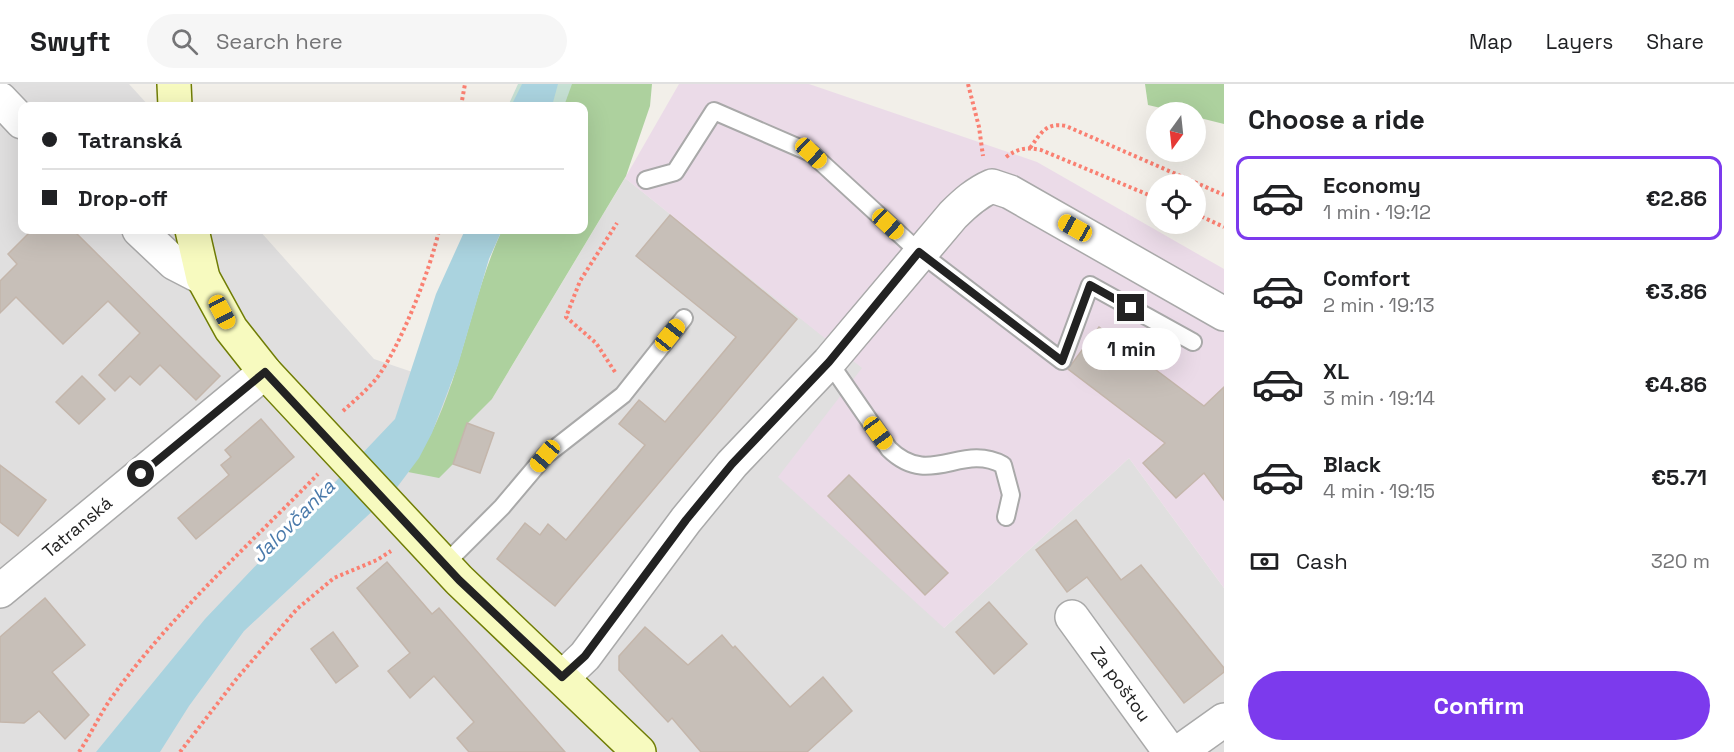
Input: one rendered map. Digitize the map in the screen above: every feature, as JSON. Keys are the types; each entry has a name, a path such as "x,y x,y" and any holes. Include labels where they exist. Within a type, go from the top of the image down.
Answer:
{"main road":[{"path":"174,84 176,102"},
{"path":"193,234 203,278 231,329 328,451 402,535 444,565 639,752"}],"street":[{"path":"0,99 18,118"},
{"path":"562,677 585,656 686,520 732,464 829,362 919,252 970,199 987,188 1010,192 1224,314"},
{"path":"144,234 174,262 203,278"},
{"name":"Tatranská","path":"0,591 265,372"},
{"name":"Za poštou","path":"1072,617 1170,752"},
{"path":"1179,752 1224,720"}],"lane":[{"path":"646,180 675,172 714,111 811,153 919,252 1062,361 1090,285 1193,342"},
{"path":"444,565 502,507 545,456 623,395 684,318"},
{"path":"829,362 889,449 900,460 914,466 983,459 1003,465 1011,495 1006,517"}],"path":[{"path":"462,102 465,84"},
{"path":"968,84 979,127 987,188"},
{"path":"1030,147 1045,127 1055,124 1066,126 1224,195"},
{"path":"987,188 999,163 1015,150 1030,147 1146,194"},
{"path":"1206,219 1224,227"},
{"path":"617,223 580,281 566,317 596,343 612,369 630,387"},
{"path":"79,752 112,698 162,635 328,451 389,359 427,270 438,234"},
{"path":"180,752 238,677 297,609 334,578 377,560 402,535"}],"shaded area":[{"path":"0,84 129,84 145,102 18,102 18,234 263,234 374,359 492,399 625,178 863,368 944,628 1129,458 1224,588 1224,752 0,752"},
{"path":"679,84 809,84 1037,162 1146,224 1146,234 1163,234 1224,269 1224,588 1129,458 944,628 778,477 862,368 625,178"}],"green space":[{"path":"518,84 572,84 565,102 510,102"},
{"path":"558,84 652,84 650,106 626,176 492,399 467,424 453,464 439,478 408,472 440,415 479,291 500,234 588,234 588,102 553,102"},
{"path":"1145,84 1224,84 1224,124 1206,120 1206,102 1148,102"}],"water":[{"path":"522,84 558,84 553,102 513,102"},
{"path":"463,234 500,234 489,259 458,365 432,433 419,458 395,490 244,631 189,706 160,752 96,752 205,619 395,419 436,294"}],"building":[{"path":"670,215 797,319 555,606 497,559 525,523 540,535 548,524 566,540 645,445 619,424 639,400 665,422 736,337 636,256"},
{"path":"28,234 77,234 220,376 196,400 160,365 140,385 130,376 115,391 99,375 140,333 108,301 63,344 16,297 0,313 0,281 17,264 8,254"},
{"path":"1099,327 1204,406 1224,387 1224,500 1204,473 1176,498 1143,463 1165,443 1068,369"},
{"path":"82,376 105,399 79,424 56,402"},
{"path":"261,419 294,457 196,539 178,518 229,475 221,465 231,457 225,450"},
{"path":"467,423 494,433 480,473 453,464"},
{"path":"0,465 46,500 18,536 0,522"},
{"path":"849,475 948,573 925,595 828,496"},
{"path":"1076,520 1121,580 1141,565 1224,668 1224,672 1184,703 1087,577 1067,592 1036,550"},
{"path":"387,562 432,614 439,608 565,752 469,752 457,738 474,722 434,676 410,698 388,671 410,653 357,588"},
{"path":"45,598 85,645 52,672 89,715 65,739 39,711 24,723 0,722 0,637"},
{"path":"989,602 1027,644 994,674 956,632"},
{"path":"645,627 688,665 722,635 733,648 735,646 790,707 823,677 852,711 807,752 701,752 672,718 668,722 619,670 619,656"},
{"path":"333,632 358,666 336,683 311,649"}],"route":[{"path":"141,474 265,372 405,525 459,580 562,677 585,656 686,520 732,464 829,362 919,252 1062,361 1090,285 1131,308"}],"water label":[{"name":"Jalovčanka","path":"293,521"}]}
